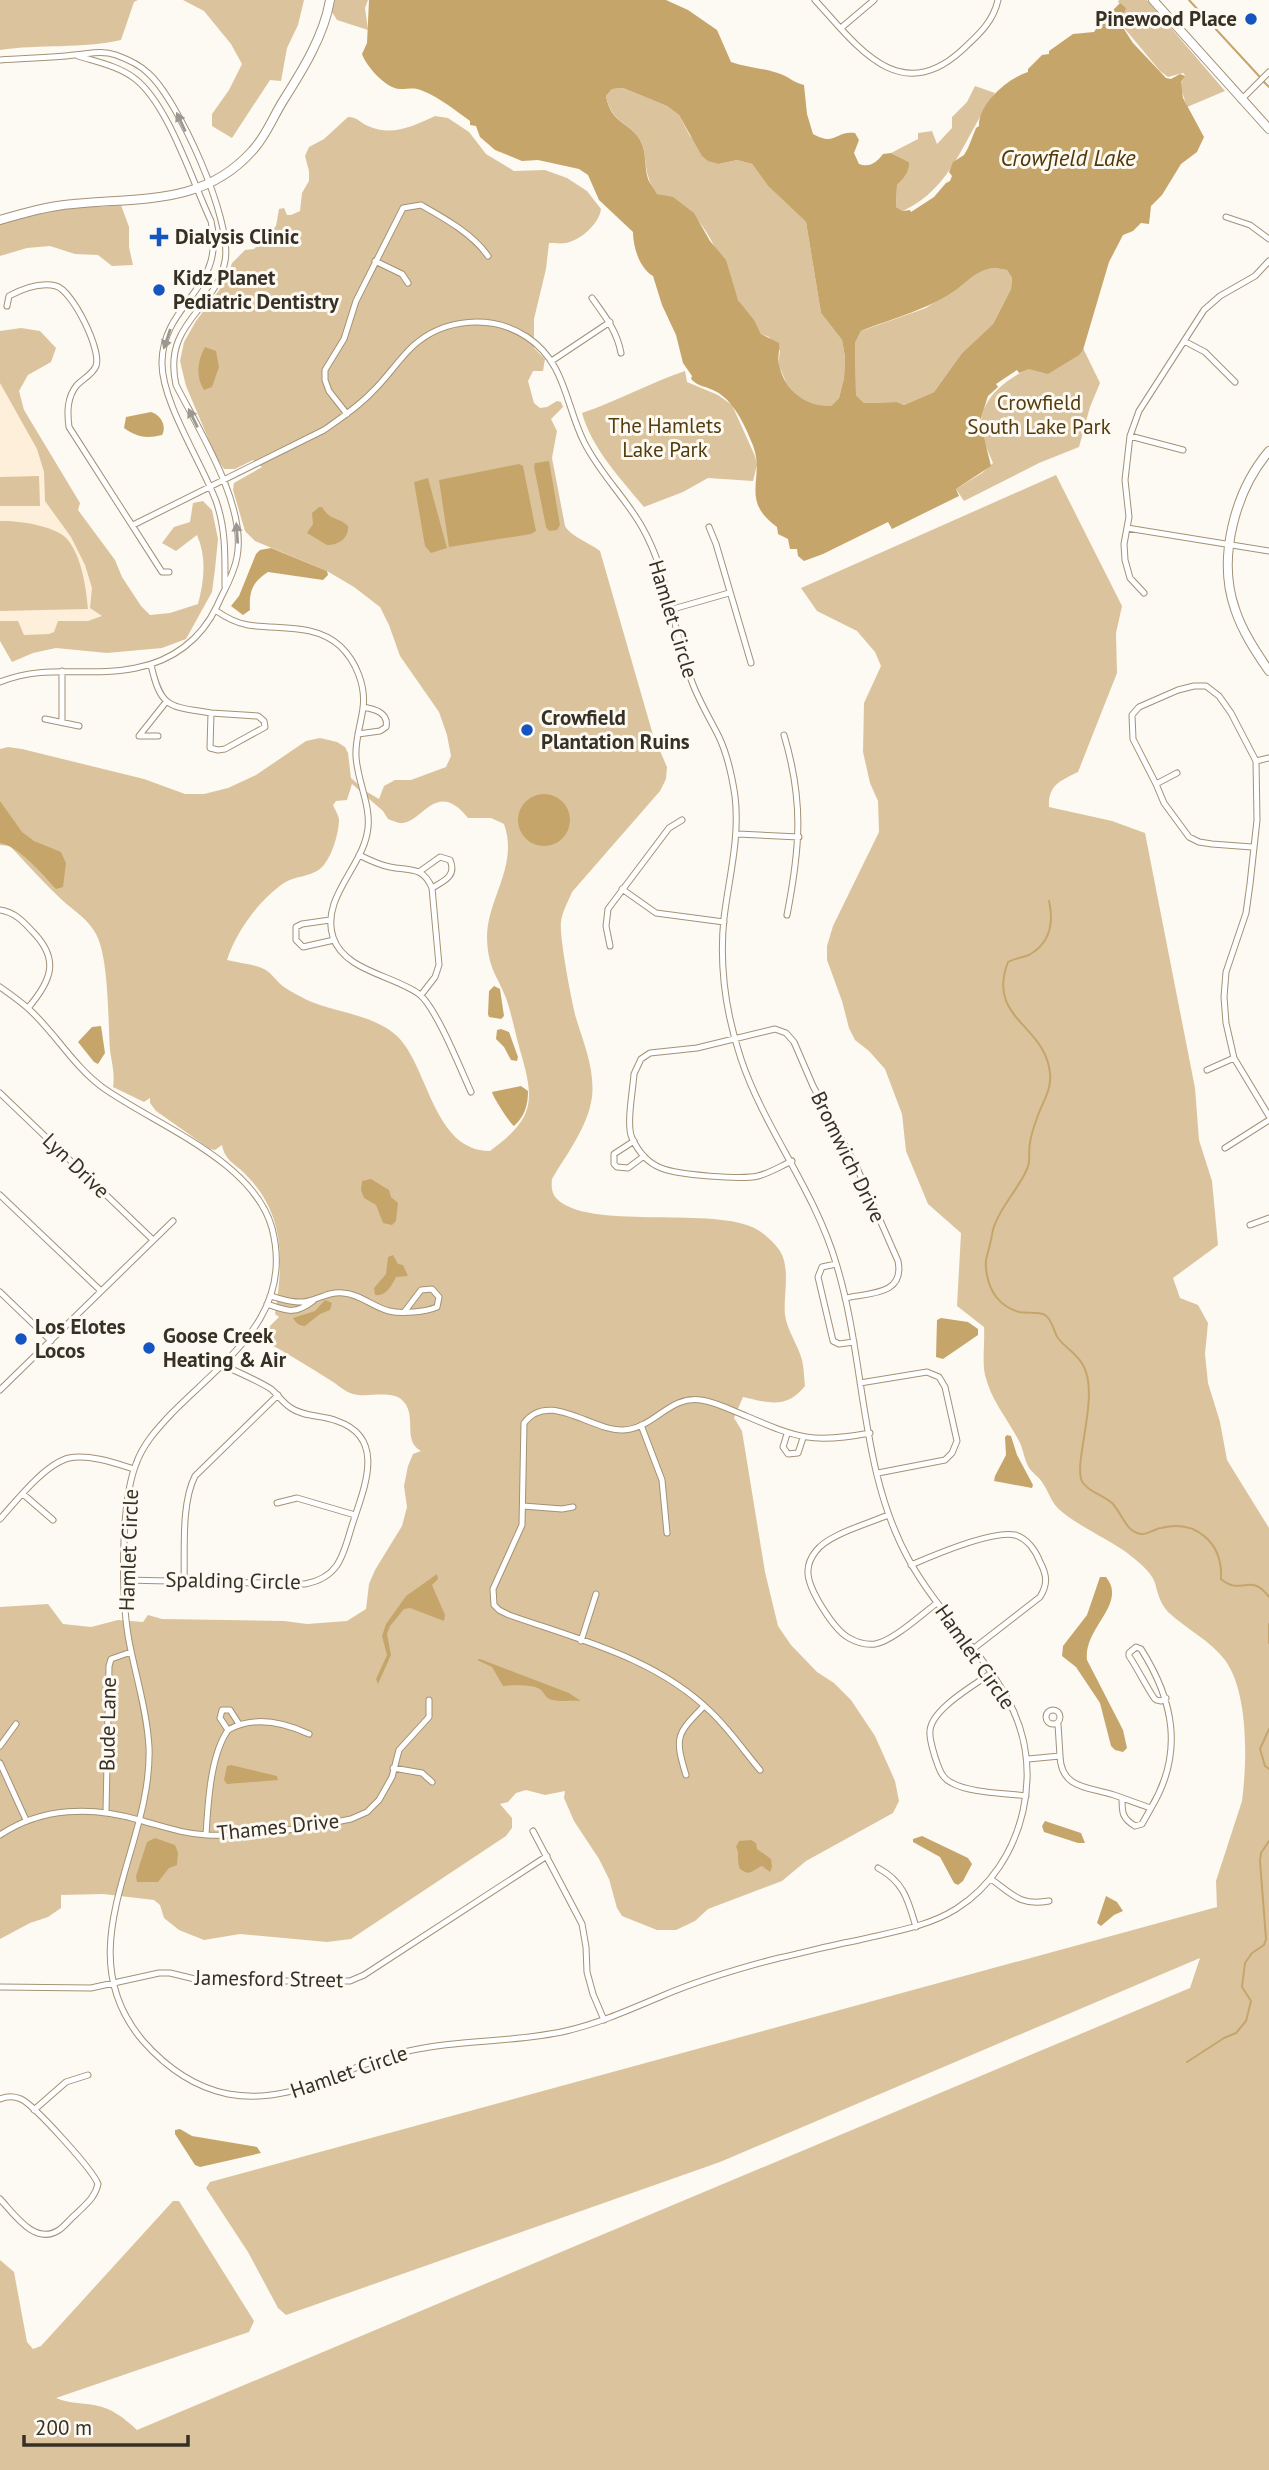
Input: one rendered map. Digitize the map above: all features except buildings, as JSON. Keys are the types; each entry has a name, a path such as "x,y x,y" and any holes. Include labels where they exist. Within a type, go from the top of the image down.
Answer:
{"main road":[{"path":"0,220 50,207 166,198 209,184 253,151 304,68 330,0"},
{"path":"1153,0 1269,130"},
{"path":"1269,451 1252,473 1245,488 1230,543 1228,564 1235,609 1269,671"}],"street":[{"path":"815,0 872,60 892,69 919,73 952,59 979,35 996,10 998,0"},
{"path":"841,28 874,0"},
{"path":"0,60 95,51 114,54 148,72 171,101 209,184 224,227 225,238 225,261 217,281 177,341 174,374 176,385 223,480 234,509 238,554 234,570 204,629 176,653 151,665 104,671 43,671 0,682"},
{"path":"75,55 122,71 151,93 211,221 214,257 206,275 164,341 162,365 166,390 210,486 224,528 225,587"},
{"path":"1241,100 1268,73"},
{"path":"347,414 330,391 325,380 325,370 344,339 356,301 374,261 403,208 421,205 437,214 480,245 488,256"},
{"path":"1226,217 1250,225 1269,239"},
{"path":"374,261 402,274 408,283"},
{"path":"1144,593 1130,578 1125,560 1128,503 1125,480 1130,436 1139,411 1205,310 1220,296 1255,276 1269,261"},
{"path":"206,275 217,281"},
{"path":"6,306 9,296 33,287 57,286 68,293 97,353 97,364 71,396 67,410 69,427 162,572 169,572"},
{"path":"592,298 610,322 621,353"},
{"path":"133,525 324,430 382,383 428,334 464,323 510,328 527,338 553,360 610,322"},
{"path":"1184,341 1205,352 1235,382"},
{"name":"Hamlet Circle","path":"0,987 29,1008 76,1064 101,1086 225,1164 247,1185 266,1211 273,1233 275,1257 270,1296 251,1336 146,1442 134,1469 128,1495 124,1602 149,1739 149,1761 140,1820 118,1891 109,1935 116,1995 131,2026 152,2052 178,2074 204,2087 257,2097 280,2095 310,2088 371,2060 412,2049 451,2043 523,2039 567,2031 604,2020 667,1993 747,1966 916,1927 949,1914 978,1894 1001,1866 1015,1838 1026,1796 1028,1759 1022,1728 1013,1705 911,1565 888,1515 836,1264 815,1206 750,1083 728,1015 724,983 724,922 737,834 736,807 728,760 694,688 673,609 644,530 589,452 577,428 553,360"},
{"path":"1130,436 1183,450"},
{"path":"709,527 751,663"},
{"path":"1127,528 1269,551"},
{"path":"673,609 729,593"},
{"path":"215,610 246,625 309,630 326,636 340,646 355,664 361,682 363,707 356,754 358,777 369,818 367,834 359,855 332,907 330,920 334,940 352,962 421,995 442,1028 471,1092"},
{"path":"151,665 156,688 166,702 175,707 258,716 264,721 265,727 225,750 210,748 211,713"},
{"path":"62,671 62,722"},
{"path":"1225,1147 1269,1118 1234,1058 1226,1023 1226,972 1246,913 1256,820 1256,761 1231,713 1219,696 1206,686 1194,685 1139,706 1132,715 1133,739 1164,803 1189,837 1199,842 1252,848"},
{"path":"158,736 139,736 166,702"},
{"path":"358,734 380,731 387,723 385,716 378,711 363,707"},
{"path":"45,719 79,726"},
{"path":"784,735 797,789 799,837 787,915"},
{"path":"1256,761 1269,758"},
{"path":"1156,784 1177,773"},
{"path":"610,946 606,917 608,909 669,828 681,820"},
{"path":"737,834 799,837"},
{"path":"359,855 391,868 419,872 428,878 432,888 439,965 435,977 421,995"},
{"path":"419,872 440,857 450,860 452,872 449,877 432,888"},
{"path":"622,889 656,913 724,922"},
{"path":"0,910 13,914 25,923 45,944 50,957 51,967 45,988 29,1008"},
{"path":"330,920 296,927 296,940 303,947 334,940"},
{"name":"Bromwich Drive","path":"634,1141 630,1135 634,1074 642,1059 659,1050 697,1048 775,1029 786,1033 794,1042 813,1086 858,1168 898,1261 900,1272 896,1282 887,1290 845,1298"},
{"path":"1207,1070 1234,1058"},
{"name":"Lyn Drive","path":"0,1093 152,1239"},
{"path":"644,1156 628,1168 614,1164 614,1154 634,1141 644,1156 661,1168 676,1172 742,1178 764,1174 792,1161"},
{"path":"0,1195 101,1291"},
{"path":"1250,1225 1269,1218"},
{"path":"0,1390 173,1221"},
{"path":"836,1264 822,1267 818,1277 833,1341 839,1344 853,1342"},
{"path":"270,1296 302,1302 332,1292 349,1293 389,1311 405,1311 437,1307 439,1297 432,1289 421,1290 405,1311"},
{"path":"0,1292 51,1341"},
{"path":"267,1304 297,1311 316,1298"},
{"name":"Spalding Circle","path":"124,1580 304,1584 317,1581 336,1567 355,1515 368,1469 369,1451 351,1427 290,1408 270,1389 223,1366"},
{"path":"860,1383 927,1372 939,1377 946,1387 957,1441 952,1453 945,1460 878,1473"},
{"path":"184,1581 189,1487 195,1476 278,1395"},
{"path":"760,1770 704,1706 681,1686 656,1670 499,1611 494,1605 493,1589 522,1525 523,1423 535,1412 552,1410 621,1430 653,1420 672,1404 701,1400 803,1438 842,1438 870,1433"},
{"path":"641,1425 662,1480 667,1533"},
{"path":"787,1434 783,1447 788,1454 798,1453 803,1438"},
{"path":"0,1519 54,1465 70,1458 109,1461 134,1469"},
{"path":"23,1494 53,1520"},
{"path":"277,1503 297,1498 355,1515"},
{"path":"523,1506 562,1509 573,1507"},
{"path":"888,1515 827,1541 816,1551 808,1571 819,1601 846,1637 860,1643 874,1644 886,1640 937,1603"},
{"path":"911,1565 960,1544 1007,1534 1026,1540 1038,1556 1046,1575 1041,1597 973,1649"},
{"path":"581,1641 596,1594"},
{"path":"1122,1798 1122,1814 1125,1819 1135,1826 1142,1824 1162,1790 1171,1757 1171,1727 1166,1698 1155,1671 1141,1649 1136,1647 1129,1653 1129,1657 1143,1676 1155,1700 1166,1698"},
{"name":"Bude Lane","path":"106,1812 109,1666 111,1659 131,1652"},
{"path":"1143,1676 1155,1671"},
{"path":"991,1673 934,1717 929,1730 934,1754 942,1776 951,1783 1026,1796"},
{"name":"Thames Drive","path":"0,1835 26,1820 72,1811 106,1812 172,1830 206,1835 246,1833 351,1819 367,1812 379,1800 392,1777 399,1750 429,1717 429,1700"},
{"path":"685,1775 678,1744 680,1734 704,1706"},
{"path":"228,1730 220,1718 222,1710 230,1710 239,1724"},
{"path":"206,1835 212,1778 219,1749 228,1730 247,1721 262,1721 292,1726 309,1734"},
{"path":"0,1746 16,1724"},
{"path":"1058,1724 1060,1767 1068,1778 1077,1785 1151,1808"},
{"path":"1028,1759 1060,1756"},
{"path":"0,1763 26,1820"},
{"path":"393,1768 422,1773 432,1782"},
{"path":"533,1831 582,1924 587,1972 604,2020"},
{"name":"Jamesford Street","path":"0,1987 76,1988 114,1984 159,1973 203,1981 350,1981 364,1975 547,1856"},
{"path":"878,1868 892,1876 901,1887 916,1927"},
{"path":"991,1879 1019,1900 1032,1904 1049,1901"},
{"path":"34,2110 66,2082 88,2075"},
{"path":"0,2099 19,2098 34,2110 88,2166 98,2184 94,2197 57,2231 47,2234 37,2234 29,2229 0,2199"}],"shaded area":[{"path":"0,375 146,636 0,638"}],"green space":[{"path":"0,0 138,0 134,2 121,40 91,45 0,50"},
{"path":"183,0 304,0 298,25 287,48 281,81 270,80 232,138 212,126 212,114 229,90 242,64 231,44 204,11"},
{"path":"335,0 368,0 365,8 368,30 337,20 332,12"},
{"path":"1119,0 1147,0 1225,91 1187,107 1180,85 1185,75 1183,73 1168,77 1160,71 1120,23 1125,8"},
{"path":"975,86 995,93 946,175 920,201 903,211 896,207 897,185 907,172 909,162 891,153 918,139 918,133 932,131 937,144 952,128 952,117 967,102"},
{"path":"623,88 667,106 679,115 690,136 719,164 737,160 752,164 768,186 806,222 821,313 842,340 845,357 839,398 831,406 816,406 798,398 787,384 778,364 780,351 769,337 761,334 740,302 699,221 673,200 657,194 646,169 640,140 612,112 606,96 612,89"},
{"path":"435,116 448,118 469,132 486,154 514,171 545,170 567,178 587,191 601,209 593,226 583,235 566,243 549,243 534,319 534,348 545,359 543,371 533,371 528,381 534,403 540,408 557,401 561,402 563,407 551,419 557,431 552,458 565,526 600,551 653,735 667,767 666,779 660,791 572,892 563,914 561,930 566,970 593,1087 586,1119 552,1179 552,1190 557,1199 572,1208 594,1214 732,1221 760,1231 780,1251 786,1274 785,1315 802,1360 805,1386 784,1401 769,1402 743,1397 734,1418 742,1431 765,1572 778,1626 791,1645 817,1672 834,1683 851,1700 875,1736 895,1781 899,1801 893,1813 806,1861 782,1881 708,1909 695,1921 676,1930 657,1930 622,1916 599,1859 574,1821 564,1798 565,1791 545,1795 526,1790 500,1804 512,1818 512,1828 506,1836 351,1939 327,1942 240,1934 204,1940 179,1930 164,1918 160,1905 154,1900 103,1894 61,1895 61,1908 48,1917 0,1939 0,1607 48,1604 63,1624 91,1627 118,1620 143,1622 148,1615 162,1619 284,1621 307,1624 347,1621 366,1609 369,1584 375,1570 402,1526 407,1507 404,1486 408,1466 413,1454 421,1451 412,1440 409,1412 401,1399 390,1395 350,1393 279,1349 269,1344 262,1345 259,1337 279,1317 275,1314 280,1277 279,1241 269,1208 248,1177 229,1159 222,1145 215,1150 210,1149 156,1111 150,1098 144,1102 113,1087 107,990 100,945 93,929 85,920 55,894 10,846 0,845 0,749 22,749 144,779 185,794 204,794 228,788 256,775 306,741 320,738 345,747 351,778 379,799 384,786 395,780 411,780 446,767 451,756 439,712 400,656 380,607 327,571 255,541 245,531 233,490 234,483 262,467 253,460 235,469 224,469 216,457 186,386 180,361 184,342 226,281 232,263 245,250 254,249 276,226 279,209 284,208 287,215 300,211 302,193 309,181 305,156 309,147 324,139 348,117 377,129 394,130","holes":["352,784 383,811 388,819 399,823 407,822 430,806 447,802 468,818 491,818 504,824 508,854 488,923 487,938 491,964 510,1011 525,1068 529,1096 528,1107 516,1128 490,1151 471,1147 456,1137 444,1123 408,1050 397,1036 366,1018 307,1000 284,987 264,969 227,960 242,928 266,898 284,883 316,872 328,860 339,825 339,817 333,805 336,801 347,800"]},
{"path":"69,205 121,205 129,227 133,265 112,266 98,255 75,254 50,246 27,248 0,256 0,224"},
{"path":"983,269 1007,270 1012,278 1011,289 993,324 962,353 934,392 904,405 897,402 864,403 856,395 855,343 861,331 926,308"},
{"path":"21,328 40,331 56,348 51,362 28,375 19,391 24,410 80,503 78,510 115,560 122,577 141,606 150,615 170,613 198,604 204,569 197,535 176,551 162,543 174,527 190,522 193,503 203,501 212,510 218,539 212,592 186,639 162,648 107,653 56,648 33,653 12,662 0,641 0,621 18,621 24,635 49,634 54,632 58,621 88,621 102,616 90,608 92,588 85,565 71,537 45,501 44,472 37,449 0,383 0,331"},
{"name":"Crowfield South Lake Park","path":"1082,346 1100,383 1079,447 1039,463 964,501 956,489 993,463 983,437 981,421 985,406 994,393 1021,373"},
{"name":"The Hamlets Lake Park","path":"685,371 687,382 718,395 732,405 755,456 757,465 753,481 708,478 683,492 644,507 600,451 582,413"},
{"path":"1056,475 1122,606 1116,633 1117,673 1078,772 1056,785 1049,800 1049,807 1112,821 1145,833 1195,1088 1199,1140 1212,1181 1218,1245 1173,1278 1180,1298 1198,1305 1208,1323 1205,1354 1208,1383 1220,1422 1227,1460 1269,1528 1269,2470 0,2470 0,2260 14,2272 27,2342 33,2349 41,2346 173,2201 179,2201 254,2321 249,2332 56,2398 106,2408 137,2430 1190,1988 1200,1958 720,2162 286,2315 278,2308 248,2252 206,2188 210,2182 1217,1907 1216,1881 1242,1801 1244,1785 1244,1729 1233,1674 1212,1646 1168,1612 1161,1602 1153,1579 1143,1566 1126,1552 1061,1511 1028,1466 1020,1444 995,1401 985,1375 984,1327 957,1306 961,1233 928,1204 906,1151 902,1114 885,1069 855,1040 827,960 827,946 833,926 879,832 878,801 870,783 863,752 864,703 881,666 875,652 857,631 817,611 801,588"},
{"path":"39,476 40,506 0,506 0,477"},
{"path":"0,521 47,528 68,540 80,564 88,609 0,611"}],"water":[{"name":"Crowfield Lake","path":"369,0 666,0 688,10 717,30 731,62 777,73 804,85 807,114 813,134 831,139 855,133 859,140 854,153 859,164 870,165 883,154 891,153 909,162 907,172 897,185 896,207 911,212 934,197 950,181 952,176 949,172 953,162 964,155 979,126 983,109 1003,86 1028,72 1042,55 1049,54 1049,51 1073,34 1094,32 1098,26 1106,23 1107,16 1120,3 1126,8 1120,23 1133,43 1166,78 1171,79 1180,74 1185,76 1181,82 1183,98 1204,137 1197,152 1181,164 1162,195 1151,206 1149,224 1141,223 1133,231 1123,235 1109,262 1083,350 1079,355 1048,374 1029,369 1019,373 1017,370 996,384 998,387 988,396 980,421 991,466 956,489 959,496 892,529 888,522 804,561 798,556 797,549 790,549 788,539 778,534 777,527 765,517 759,507 756,497 756,456 742,420 733,406 721,395 691,379 653,276 644,268 638,256 633,232 599,200 588,175 579,169 538,160 522,161 495,150 480,137 476,126 470,125 470,121 441,101 420,90 395,88 384,82 364,59 362,54 367,43","holes":["623,88 667,106 679,115 702,156 708,161 719,164 737,160 752,164 768,186 806,222 821,313 842,340 845,357 839,398 831,406 813,404 791,390 779,365 779,343 761,334 738,300 726,260 710,241 694,213 673,197 657,194 648,179 644,149 640,140 616,117 608,105 606,96 612,89","995,268 1007,270 1012,278 1011,289 993,324 962,353 934,392 904,405 897,402 864,403 856,395 855,343 861,331 934,303 979,272"]},
{"path":"205,347 216,351 219,367 212,387 204,390 198,368"},
{"path":"151,412 162,421 162,435 142,436 124,428 126,417"},
{"path":"549,461 560,525 557,530 549,531 534,467 535,463"},
{"path":"519,464 523,466 536,531 449,547 439,480"},
{"path":"428,478 447,548 431,553 425,546 414,482"},
{"path":"319,507 348,526 345,537 335,544 327,545 307,533 313,524 312,513"},
{"path":"271,548 327,571 328,575 323,580 268,572 255,584 250,598 250,610 243,615 231,606 239,596 256,554 260,550"},
{"path":"544,794 563,801 570,820 563,839 544,846 525,839 518,820 525,801"},
{"path":"0,801 22,832 34,841 61,852 66,863 63,887 56,889 23,855 0,843"},
{"path":"494,986 500,989 504,1016 501,1019 489,1017 488,1014 489,991"},
{"path":"101,1026 105,1053 98,1064 78,1042 92,1027"},
{"path":"497,1030 509,1032 517,1061 511,1060 496,1039"},
{"path":"521,1086 528,1091 527,1101 523,1114 514,1126 492,1092"},
{"path":"371,1179 389,1190 391,1197 398,1203 396,1221 392,1225 383,1223 376,1205 364,1198 362,1181"},
{"path":"393,1255 398,1264 403,1265 408,1276 396,1277 385,1292 375,1295 374,1288 386,1274 388,1257"},
{"path":"325,1300 332,1303 330,1310 305,1326 298,1324 293,1318 315,1311"},
{"path":"941,1318 968,1322 978,1329 978,1335 943,1359 936,1357 937,1320"},
{"path":"1007,1435 1011,1436 1032,1488 994,1481 1006,1455"},
{"path":"437,1574 438,1579 432,1585 445,1615 444,1621 410,1608 404,1609 387,1634 391,1655 378,1684 376,1679 387,1655 382,1636 386,1624 406,1596"},
{"path":"1100,1577 1106,1577 1112,1597 1091,1637 1087,1660 1123,1730 1127,1748 1123,1752 1111,1746 1100,1703 1076,1667 1062,1656 1063,1646 1087,1615"},
{"path":"477,1660 569,1693 581,1701 551,1699 534,1687 503,1686 492,1667"},
{"path":"227,1766 277,1776 278,1780 227,1784 224,1780"},
{"path":"1045,1821 1081,1833 1085,1843 1044,1832 1042,1826"},
{"path":"922,1836 968,1858 972,1864 963,1881 958,1885 954,1883 940,1857 913,1842 913,1839"},
{"path":"155,1838 175,1845 178,1853 177,1865 169,1868 158,1882 137,1882 136,1876 147,1842"},
{"path":"751,1840 756,1843 757,1849 771,1859 770,1872 762,1866 749,1873 740,1869 736,1847 739,1841"},
{"path":"1106,1896 1117,1902 1123,1911 1101,1926 1097,1923"},
{"path":"180,2129 192,2136 257,2147 261,2153 200,2167 195,2165 175,2134 175,2130"}],"waterway":[{"path":"1189,0 1259,76"},
{"path":"1263,81 1269,87"},
{"path":"1049,901 1049,932 1042,945 1029,955 1008,962 1003,981 1010,1009 1046,1056 1050,1079 1032,1134 1028,1166 993,1229 986,1262 988,1282 997,1298 1007,1307 1048,1317 1058,1338 1083,1365 1088,1378 1089,1394 1080,1462 1083,1483 1113,1504 1136,1533 1143,1534 1174,1526 1196,1531 1212,1545 1220,1566 1221,1579 1235,1586 1256,1586 1269,1597"},
{"path":"1269,1624 1269,1643"},
{"path":"1269,1729 1260,1749 1265,1766 1269,1769"},
{"path":"1187,2062 1236,2033 1246,2021 1251,2001 1242,1987 1245,1963 1252,1953 1264,1945 1266,1939 1260,1861 1261,1853 1269,1841"}],"place":[{"name":"Pinewood Place","path":"1251,19"},
{"name":"Dialysis Clinic","path":"159,237"},
{"name":"Kidz Planet Pediatric Dentistry","path":"159,290"},
{"name":"Crowfield Plantation Ruins","path":"527,730"},
{"name":"Los Elotes Locos","path":"21,1339"},
{"name":"Goose Creek Heating & Air","path":"149,1348"}]}
